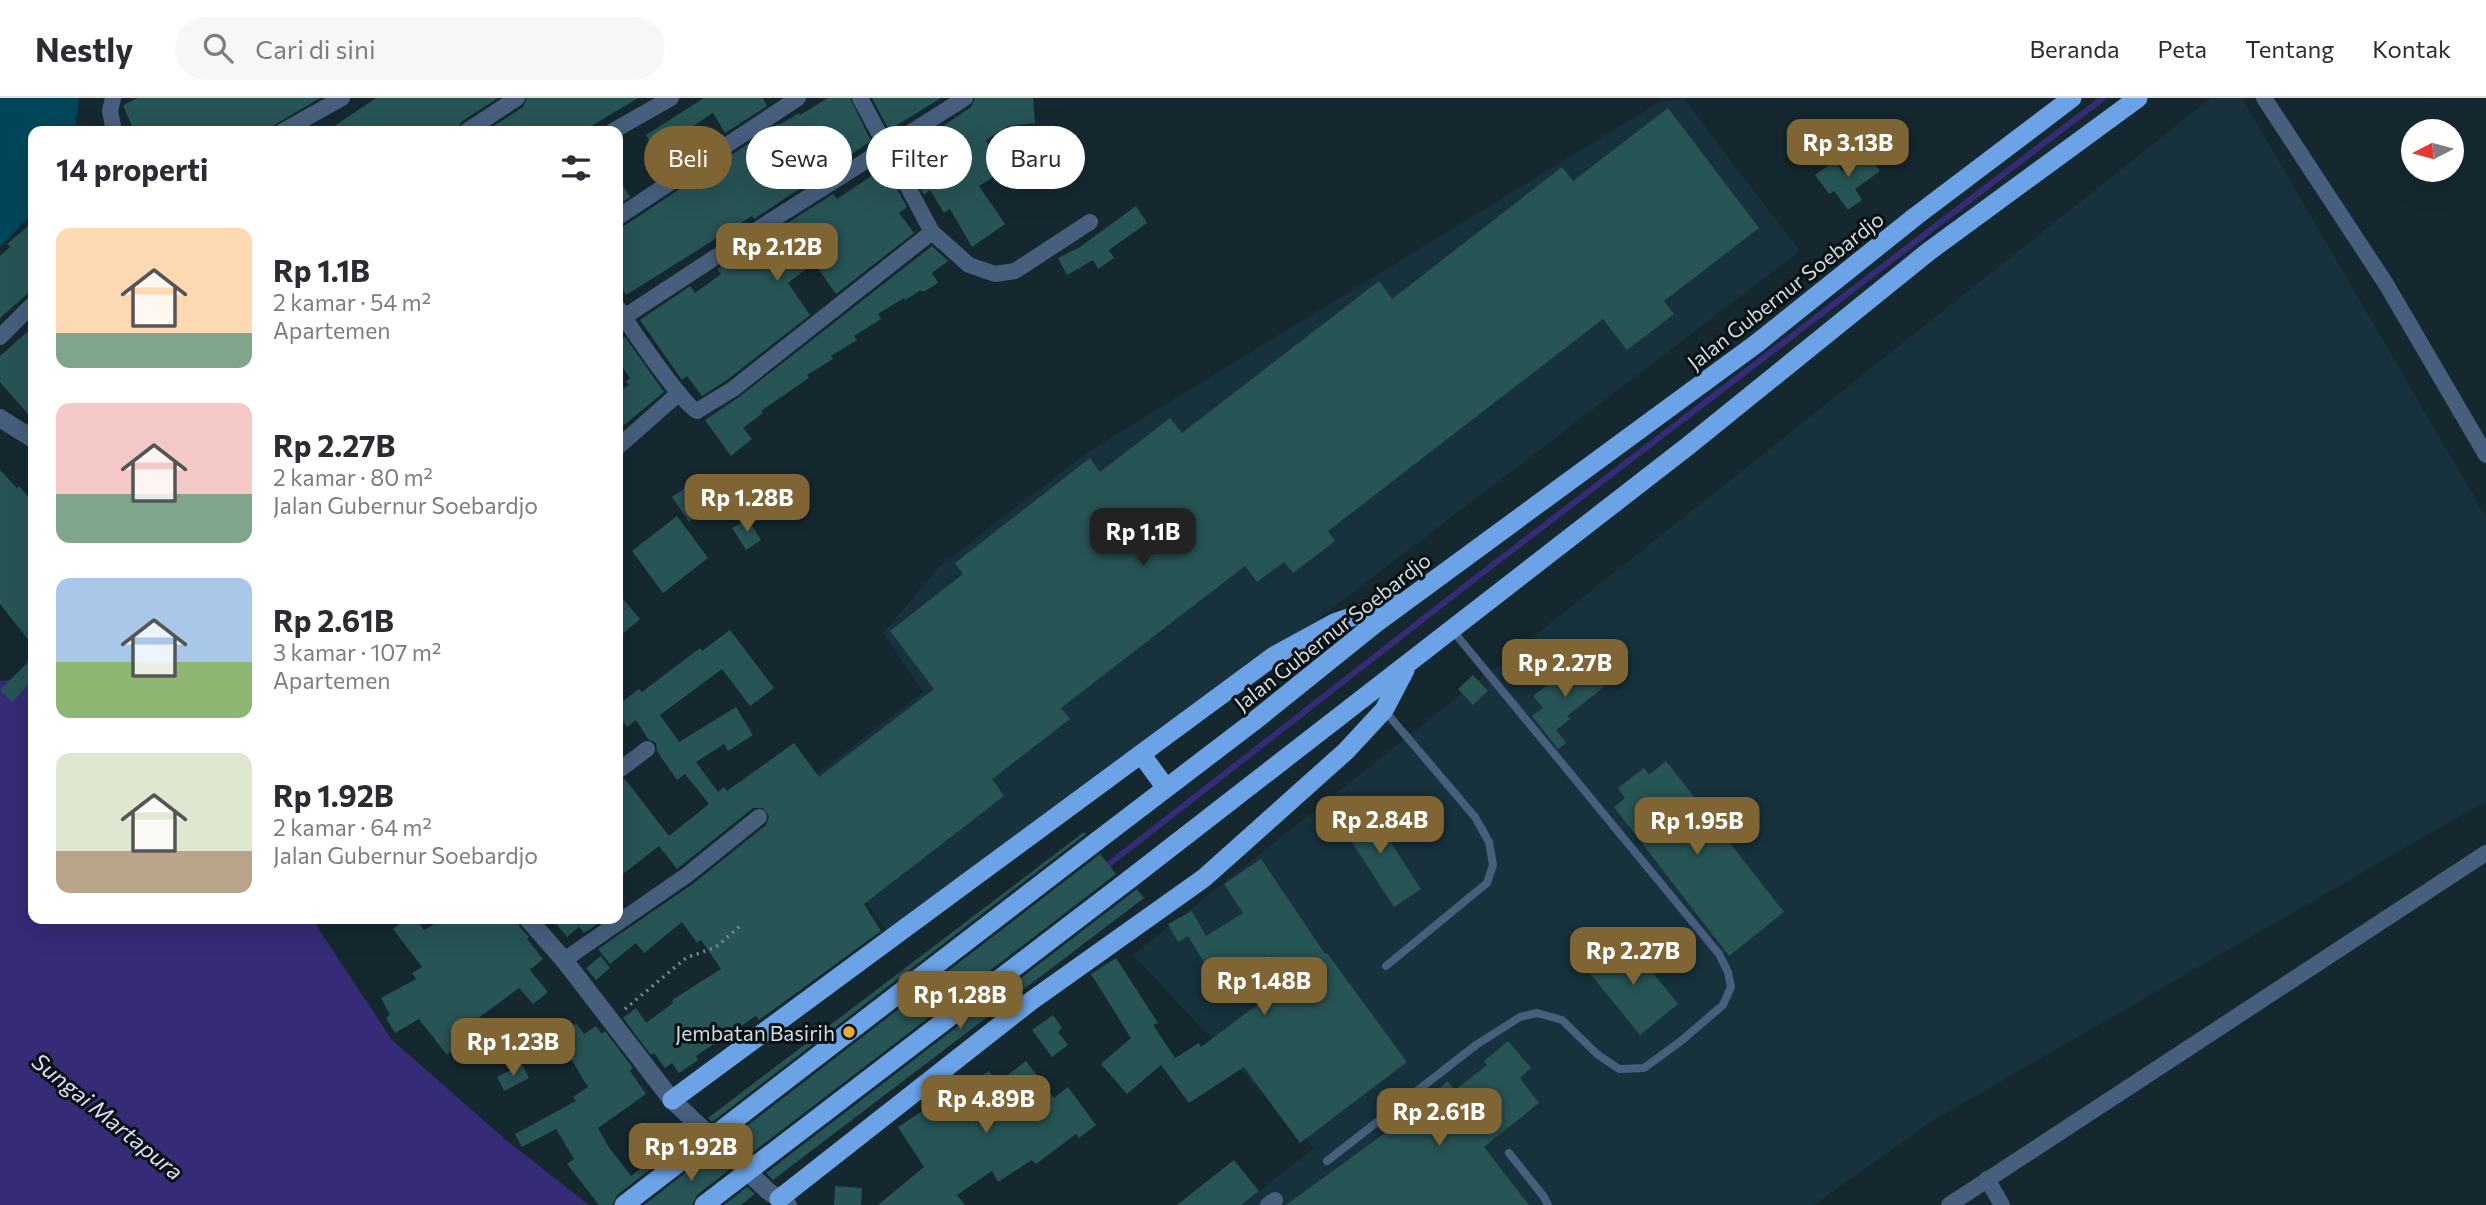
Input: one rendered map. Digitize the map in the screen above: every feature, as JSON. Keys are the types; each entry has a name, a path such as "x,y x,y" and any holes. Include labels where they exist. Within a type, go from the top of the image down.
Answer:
{"highway":[{"name":"Jalan Gubernur Soebardjo","path":"624,1205 1416,595 1756,344 1916,216 2072,98"},
{"path":"704,1205 1452,630 1688,446 1928,252 2138,98"},
{"path":"672,1100 1274,656 1334,623 1416,595"},
{"path":"784,1202 1031,1001 1204,878 1346,751 1384,710 1409,663"},
{"path":"1141,754 1166,788"}],"street":[{"path":"113,98 110,111 113,126"},
{"path":"292,126 341,98"},
{"path":"475,126 517,98"},
{"path":"622,126 671,98"},
{"path":"623,214 798,98"},
{"path":"860,98 876,126"},
{"path":"920,126 965,98"},
{"path":"2264,98 2386,284 2486,455"},
{"path":"623,314 866,159"},
{"path":"910,189 932,232 969,265 988,272 1006,274 1015,271 1090,222"},
{"path":"623,320 692,410 697,411 733,389 932,232"},
{"path":"0,337 28,309"},
{"path":"623,443 679,393"},
{"path":"0,418 28,436"},
{"path":"623,767 647,749"},
{"path":"623,919 687,875 759,817"},
{"path":"1949,1205 2486,853"},
{"path":"532,924 564,960 672,1100 768,1191 784,1202"},
{"path":"564,960 616,924"},
{"path":"1987,1179 2002,1205"}],"lane":[{"path":"1327,1161 1476,1045 1520,1017 1537,1013 1562,1020 1597,1054 1619,1069 1644,1068 1723,1005 1731,987 1728,972 1719,954 1452,630"},
{"path":"1384,710 1475,817 1489,842 1493,864 1487,883 1386,965"},
{"path":"1509,1153 1548,1205"}],"path":[{"path":"610,1022 686,958 716,947 740,926"}],"shaded area":[{"path":"0,98 79,98 76,126 28,126 28,218 0,247"},
{"path":"1683,98 1800,251 1141,754 889,933 786,798 923,692 883,633 940,566 1088,452 1658,103"},
{"path":"2211,98 2242,98 2486,517 2486,801 1932,1121 1814,1205 1242,1205 1314,1148 1133,955"}],"water":[{"name":"Sungai Martapura","path":"28,678 28,924 315,924 392,1040 506,1140 589,1205 0,1205 0,681"}],"building":[{"path":"138,98 320,98 272,126 132,126 123,105"},
{"path":"376,98 498,98 461,122 459,126 334,126"},
{"path":"527,98 638,98 591,126 494,126 523,107"},
{"path":"704,98 763,98 767,106 732,128 732,126 721,126 713,113 693,126 660,126"},
{"path":"828,98 850,98 866,131 866,144 852,154 852,126 775,126 799,113 800,115"},
{"path":"872,98 941,98 896,126 887,126"},
{"path":"975,98 1033,98 1035,123 986,126 986,182 979,186 1005,224 972,247 950,209 944,213 930,190 924,195 921,189 972,189 972,126 943,126 971,107"},
{"path":"1668,108 1759,228 1664,301 1674,314 1627,350 1603,319 1328,531 1335,541 1293,573 1284,562 1257,582 1245,566 1061,708 1070,719 992,779 1004,796 864,904 881,931 759,1020 756,1016 696,1056 698,1060 679,1073 672,1063 665,1068 654,1053 651,1055 623,1018 636,1008 646,1023 673,1003 672,1000 721,969 701,940 697,943 682,922 644,953 636,943 610,964 598,949 694,883 766,825 769,816 763,808 753,808 677,869 659,846 623,874 623,780 669,836 709,804 685,774 677,780 657,751 656,743 648,739 636,720 627,727 623,721 623,701 639,689 642,692 700,648 702,651 730,630 774,688 750,706 722,669 660,715 679,742 736,707 753,735 728,751 724,744 696,762 718,792 724,787 727,791 794,743 819,777 934,689 890,631 963,574 955,563 1090,458 1100,472 1170,418 1182,433 1379,281 1392,299 1562,167 1573,181"},
{"path":"746,145 746,189 799,189 626,295 623,290 623,226 680,189 732,189 732,154"},
{"path":"1866,152 1880,171 1855,189 1862,200 1848,210 1834,191 1829,194 1815,175 1835,161 1842,171"},
{"path":"866,180 866,189 897,189 907,207 899,213 914,233 836,294 814,263 788,283 810,315 727,380 702,396 687,376 682,380 640,320 690,286 695,293 721,274 717,269 731,259 733,263 737,260 739,263 770,241 767,236 833,194 837,199"},
{"path":"623,186 630,197 623,202"},
{"path":"1136,206 1147,223 1109,250 1114,258 1098,269 1093,260 1067,275 1058,258 1080,247"},
{"path":"28,226 28,293 0,318 0,256 10,247 7,244"},
{"path":"932,246 948,261 932,273 938,283 905,300 904,298 878,314 881,319 854,336 857,340 831,356 833,359 807,375 809,378 761,411 763,413 743,428 752,439 731,456 705,420 739,397"},
{"path":"28,331 28,414 0,382 0,356"},
{"path":"625,337 664,392 623,426 623,389 629,385 626,381 630,378 623,368"},
{"path":"0,470 28,496 28,640 0,604"},
{"path":"688,486 705,512 689,522 672,497"},
{"path":"677,516 708,558 663,593 632,551"},
{"path":"748,519 761,540 746,550 732,528"},
{"path":"623,599 640,619 623,634"},
{"path":"1582,658 1604,687 1567,716 1570,719 1556,730 1566,743 1558,749 1532,716 1543,708 1533,696"},
{"path":"28,662 28,685 12,702 0,690"},
{"path":"1473,675 1488,691 1473,705 1458,689"},
{"path":"1666,761 1784,912 1729,956 1614,807 1625,798 1618,788 1644,768 1649,775"},
{"path":"1367,806 1421,889 1394,907 1340,824"},
{"path":"1084,832 1086,834 712,1122 708,1118"},
{"path":"1100,854 1116,874 748,1156 730,1139"},
{"path":"1261,859 1325,954 1327,953 1407,1062 1300,1143 1244,1067 1189,1103 1161,1065 1127,1094 1101,1064 1131,1038 1091,974 1116,958 1158,1023 1153,1025 1175,1058 1199,1043 1201,1047 1289,981 1272,956 1227,984 1213,960 1205,964 1188,936 1178,942 1168,924 1192,911 1206,936 1243,913 1224,884"},
{"path":"1137,889 1144,898 773,1180 766,1173"},
{"path":"400,924 420,924 424,930 434,924 518,924 543,959 530,970 548,992 533,1004 519,988 473,1022 479,1030 447,1055 419,1019 395,1033 386,1018 390,1015 381,998 416,979 412,973 422,967 393,929"},
{"path":"556,924 598,924 584,933 579,927 567,937"},
{"path":"1627,940 1678,1004 1640,1035 1588,971"},
{"path":"601,956 610,968 596,980 586,968"},
{"path":"1053,1015 1062,1028 1058,1032 1068,1045 1052,1057 1032,1030"},
{"path":"576,1023 584,1034 596,1026 602,1034 605,1031 633,1068 630,1071 646,1094 598,1128 631,1176 689,1132 694,1136 617,1195 612,1205 599,1205 567,1164 574,1159 556,1129 522,1147 515,1134 576,1101 573,1097 588,1087 557,1036"},
{"path":"1508,1041 1531,1068 1520,1078 1539,1103 1484,1147 1529,1205 1286,1205 1436,1096 1433,1093 1448,1081 1455,1090 1487,1065 1484,1061"},
{"path":"1026,1061 1054,1098 1068,1087 1096,1125 1079,1138 1076,1134 1036,1164 1032,1160 998,1182 992,1171 957,1195 965,1205 878,1205 924,1167 898,1127 976,1076 978,1078 989,1071 997,1083"},
{"path":"522,1064 529,1078 504,1091 497,1077"},
{"path":"711,1153 729,1170 697,1195 692,1205 644,1205"},
{"path":"1234,1160 1259,1191 1241,1205 1177,1205"},
{"path":"835,1186 862,1188 861,1205 834,1205"},
{"path":"747,1187 755,1194 741,1205 724,1205"}],"waterway":[{"path":"1104,868 1477,577 2103,98"}],"place":[{"name":"Jembatan Basirih","path":"849,1032"}]}
